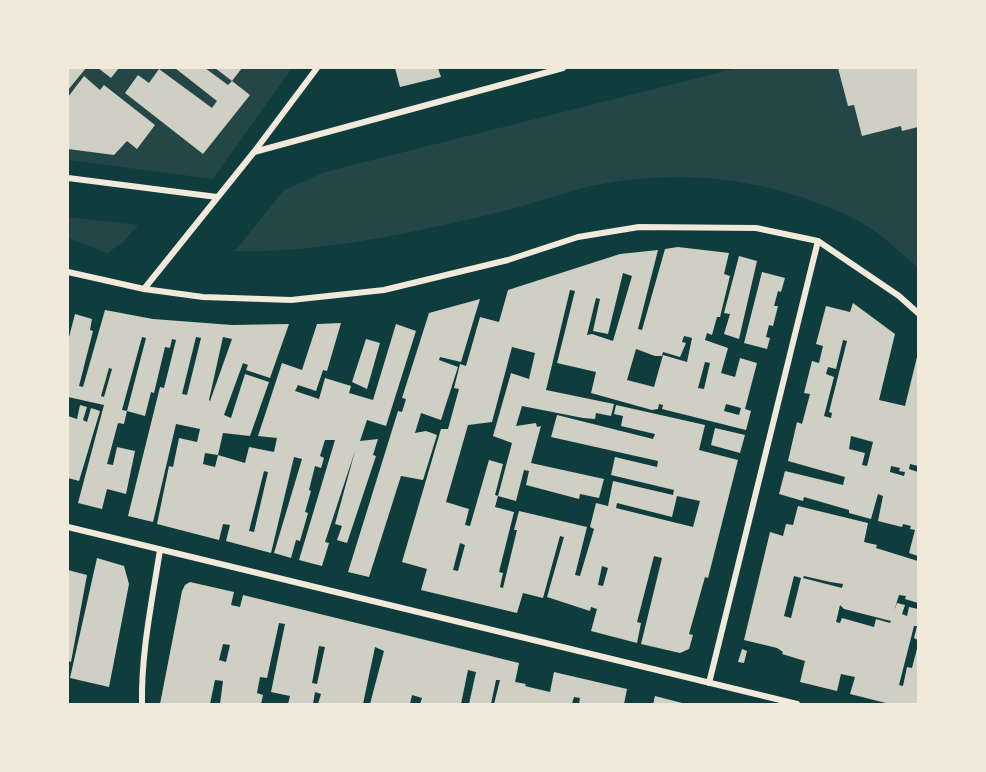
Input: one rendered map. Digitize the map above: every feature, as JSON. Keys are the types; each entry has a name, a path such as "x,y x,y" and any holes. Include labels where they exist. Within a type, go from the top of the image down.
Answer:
{"street":[{"path":"144,289 254,152 317,68"},
{"path":"254,152 563,68"},
{"path":"68,178 217,197"},
{"path":"68,272 144,289 203,297 291,300 384,290 508,260 578,237 639,227 756,228 818,241 898,296 918,313"},
{"path":"709,683 818,241"},
{"path":"68,526 797,705"},
{"path":"142,705 146,638 160,550"}],"shaded area":[{"path":"68,68 292,68 213,179 68,160"},
{"path":"737,68 918,68 918,267 865,225 825,206 793,194 759,186 691,177 656,177 587,187 504,211 370,240 303,249 235,251 284,190 325,172"},
{"path":"68,217 138,225 121,244 107,253 68,238"}],"building":[{"path":"68,68 86,68 68,90"},
{"path":"98,68 119,68 111,78"},
{"path":"175,68 205,68 228,85 232,81 250,95 203,154 125,93 138,75 149,83 159,69 212,108 217,101"},
{"path":"215,68 242,68 232,81"},
{"path":"395,68 438,68 441,77 400,87"},
{"path":"838,68 918,68 918,127 902,131 901,126 862,136 854,105 848,106"},
{"path":"84,76 100,90 104,85 155,125 137,149 127,141 114,155 68,149 68,97"},
{"path":"678,247 729,253 724,274 730,276 720,317 717,317 712,335 707,333 705,340 728,348 721,373 735,377 740,358 757,363 745,409 751,411 746,430 662,409 663,405 659,404 658,409 652,410 591,393 596,372 557,363 575,291 570,290 546,390 614,404 611,416 596,413 595,419 583,418 522,406 516,426 536,423 537,427 541,426 531,463 604,479 599,498 580,494 579,499 526,485 529,471 524,470 516,501 498,496 495,507 514,512 499,572 503,573 500,587 503,588 517,530 514,530 519,511 587,527 575,575 580,576 594,529 590,527 596,503 608,506 613,481 673,495 674,490 611,475 615,457 657,467 658,461 551,437 557,415 653,439 655,434 621,426 623,416 614,414 616,405 705,425 699,450 738,460 708,578 705,577 689,634 693,635 689,649 680,653 641,644 662,558 654,556 637,622 641,623 637,643 591,631 597,609 591,607 590,611 547,597 564,537 560,536 543,598 523,593 517,613 421,590 427,569 402,562 441,429 448,429 459,389 454,388 460,364 466,366 480,317 499,322 508,290 620,254 658,250 638,329 642,330 665,249","holes":["623,273 632,276 613,341 592,334 587,335 596,298 600,299 593,331 608,334","684,336 692,338 687,362 663,355 654,387 627,380 636,349 655,356 662,356 663,352 680,357 686,343 682,342","512,347 535,353 529,379 511,373 493,436 512,443 498,496 495,495 503,464 489,460 470,526 465,525 469,509 446,502 468,425 492,422","705,362 710,363 704,389 698,388","726,404 741,408 739,415 724,411","677,496 700,501 693,527 616,508 617,503 672,517","460,543 465,545 458,571 453,570","602,566 608,568 603,586 598,585"]},
{"path":"739,256 757,261 739,339 724,334 730,314 724,313"},
{"path":"762,272 785,278 774,306 778,306 773,326 769,325 766,337 770,338 767,349 744,343"},
{"path":"480,299 461,362 440,357 439,360 458,367 441,420 421,413 415,433 426,431 437,435 423,480 401,476 369,577 348,572 398,411 402,412 406,399 402,398 429,313"},
{"path":"853,303 895,334 879,400 905,406 918,353 918,466 910,464 909,469 918,472 918,556 909,553 915,530 910,529 911,526 903,524 902,527 878,521 883,496 878,494 871,519 804,497 803,501 779,494 785,471 843,485 845,477 788,461 797,422 802,424 810,394 804,393 812,361 819,363 823,346 816,344 826,306 850,312","holes":["843,340 847,341 829,412 832,413 831,418 824,416 834,377 826,374 828,367 836,369","851,436 873,442 867,466 862,465 865,453 849,449","891,466 905,472 904,476 890,472"]},
{"path":"105,310 153,319 232,325 289,324 270,378 246,370 248,365 243,363 224,415 231,418 245,374 269,382 250,436 223,433 218,455 245,463 249,447 274,452 277,438 258,436 282,363 302,370 317,324 341,323 327,371 323,370 316,391 298,385 295,391 319,399 325,378 351,386 349,393 373,400 396,324 416,331 386,426 367,420 360,441 378,439 373,455 376,456 347,543 337,540 342,526 335,524 355,451 325,542 329,543 322,566 299,560 335,440 325,440 320,456 324,458 321,468 315,466 305,512 308,513 300,541 296,540 291,558 274,553 302,459 294,457 271,553 226,541 230,525 223,524 219,540 157,524 169,466 173,467 179,438 197,442 200,429 176,424 153,522 128,516 160,387 164,388 176,340 172,339 170,348 165,347 154,393 151,392 145,416 127,411 124,424 118,423 107,464 113,465 117,447 135,451 126,494 107,489 102,509 78,503 104,405 68,397 68,341 75,314 92,319 90,330 93,331 79,386 83,387","holes":["142,337 146,338 127,411 122,410","196,337 201,338 187,395 182,394","223,337 232,339 210,401","109,368 112,369 104,397 101,396","205,453 218,455 215,467 203,464","264,471 268,472 254,532 249,531"]},
{"path":"366,339 380,343 367,389 352,382"},
{"path":"80,405 87,407 83,420 87,422 91,408 100,411 79,481 68,478 68,416 77,419"},
{"path":"715,428 745,435 740,453 711,445"},
{"path":"798,506 868,523 864,542 918,561 918,603 899,595 894,611 897,603 905,605 902,614 907,616 909,607 918,609 918,640 914,638 917,626 914,626 899,685 903,686 907,667 912,668 918,645 918,704 890,704 850,694 855,677 841,674 837,691 800,682 805,661 782,654 783,652 777,648 744,640 770,532 783,536 786,524 793,525","holes":["794,576 801,578 791,618 784,616","804,576 843,584 842,588 803,578","840,605 844,609 891,621 890,623 876,619 874,627 842,618 840,623 836,622"]},
{"path":"97,558 124,566 129,584 109,687 70,678"},
{"path":"68,570 87,575 71,662 68,661"},
{"path":"190,582 234,592 231,605 240,607 243,595 519,663 515,682 550,692 554,672 627,689 624,704 579,704 580,698 574,697 572,704 494,704 500,680 496,680 491,704 469,704 476,672 468,670 461,704 420,704 422,698 412,695 410,704 370,704 384,651 375,647 363,704 318,704 321,694 315,692 313,704 288,704 290,696 271,692 285,624 279,623 267,678 260,677 257,693 263,695 261,704 220,704 223,681 215,680 210,704 160,704 185,585","holes":["223,644 230,645 226,662 219,660","319,646 325,647 317,684 312,683"]},
{"path":"742,649 747,651 744,663 738,662"},
{"path":"655,696 686,704 653,704"}]}
